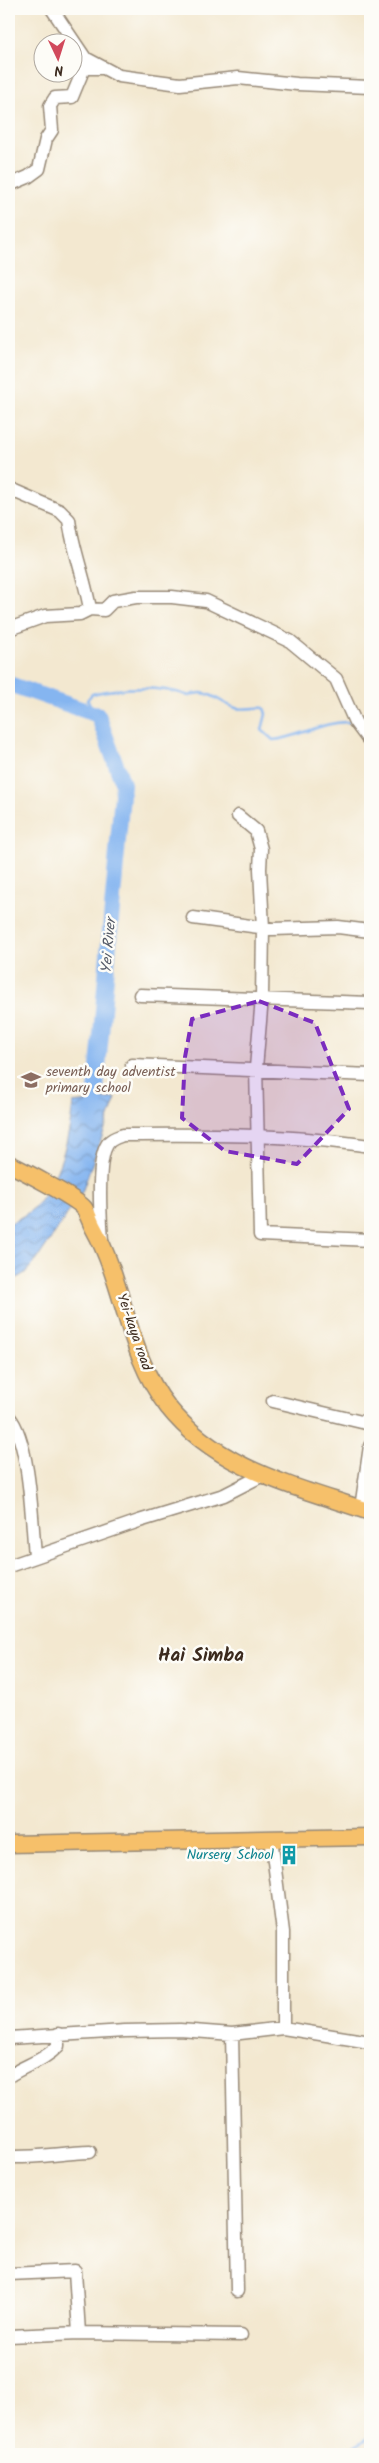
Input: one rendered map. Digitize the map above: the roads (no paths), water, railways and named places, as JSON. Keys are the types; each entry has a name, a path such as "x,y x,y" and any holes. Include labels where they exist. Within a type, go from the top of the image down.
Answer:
{"main road":[{"name":"Yei-kaya road","path":"9,1164 35,1177 83,1207 102,1244 144,1368 164,1402 207,1445 223,1456 263,1475 365,1510"},
{"path":"9,1844 370,1837"}],"street":[{"path":"52,9 85,58 119,76 157,83 207,83 238,78 297,84 370,87"},
{"path":"9,185 28,177 39,169 46,139 52,130 50,106 56,98 72,97 84,68 102,68"},
{"path":"9,489 60,511 69,520 90,609"},
{"path":"9,630 45,616 80,614 90,609 104,610 113,602 136,597 172,597 206,601 290,641 336,679 355,722 367,738 370,738"},
{"path":"238,816 256,831 259,838 263,928 262,998 256,1068 256,1136 260,1235 370,1240"},
{"path":"193,918 263,928 291,930 338,927 370,931"},
{"path":"140,995 370,1002"},
{"path":"132,1065 256,1068 370,1075"},
{"path":"102,1244 100,1184 104,1152 108,1142 123,1135 256,1136 370,1146"},
{"path":"274,1400 370,1424"},
{"path":"9,1416 22,1448 35,1556"},
{"path":"365,1510 370,1446"},
{"path":"9,1566 224,1495 263,1475"},
{"path":"271,1838 283,1932 283,2028"},
{"path":"9,2038 162,2030 232,2034 283,2028 370,2042"},
{"path":"9,2076 22,2067 50,2055 58,2046 58,2034"},
{"path":"232,2034 236,2291"},
{"path":"9,2157 90,2152"},
{"path":"9,2274 75,2271 79,2333"},
{"path":"9,2336 79,2333 241,2336"}],"water":[{"path":"116,1098 82,1192 38,1258 25,1273 9,1283 9,1224 35,1207 51,1184 66,1144 73,1103"}],"waterway":[{"name":"Yei River","path":"9,684 98,715 123,784 94,1113 90,1119"},
{"path":"98,715 87,700 92,694 141,688 166,690 189,696 202,693 213,696 236,708 264,708 266,714 262,730 273,740 283,739 330,724 349,722"},
{"path":"360,721 370,718"},
{"path":"342,2454 370,2437"}],"place":[{"name":"seventh day adventist primary school","path":"31,1080"},
{"name":"Nursery School","path":"289,1855"}],"district":[{"name":"Hai Simba","path":"201,1656"}]}
